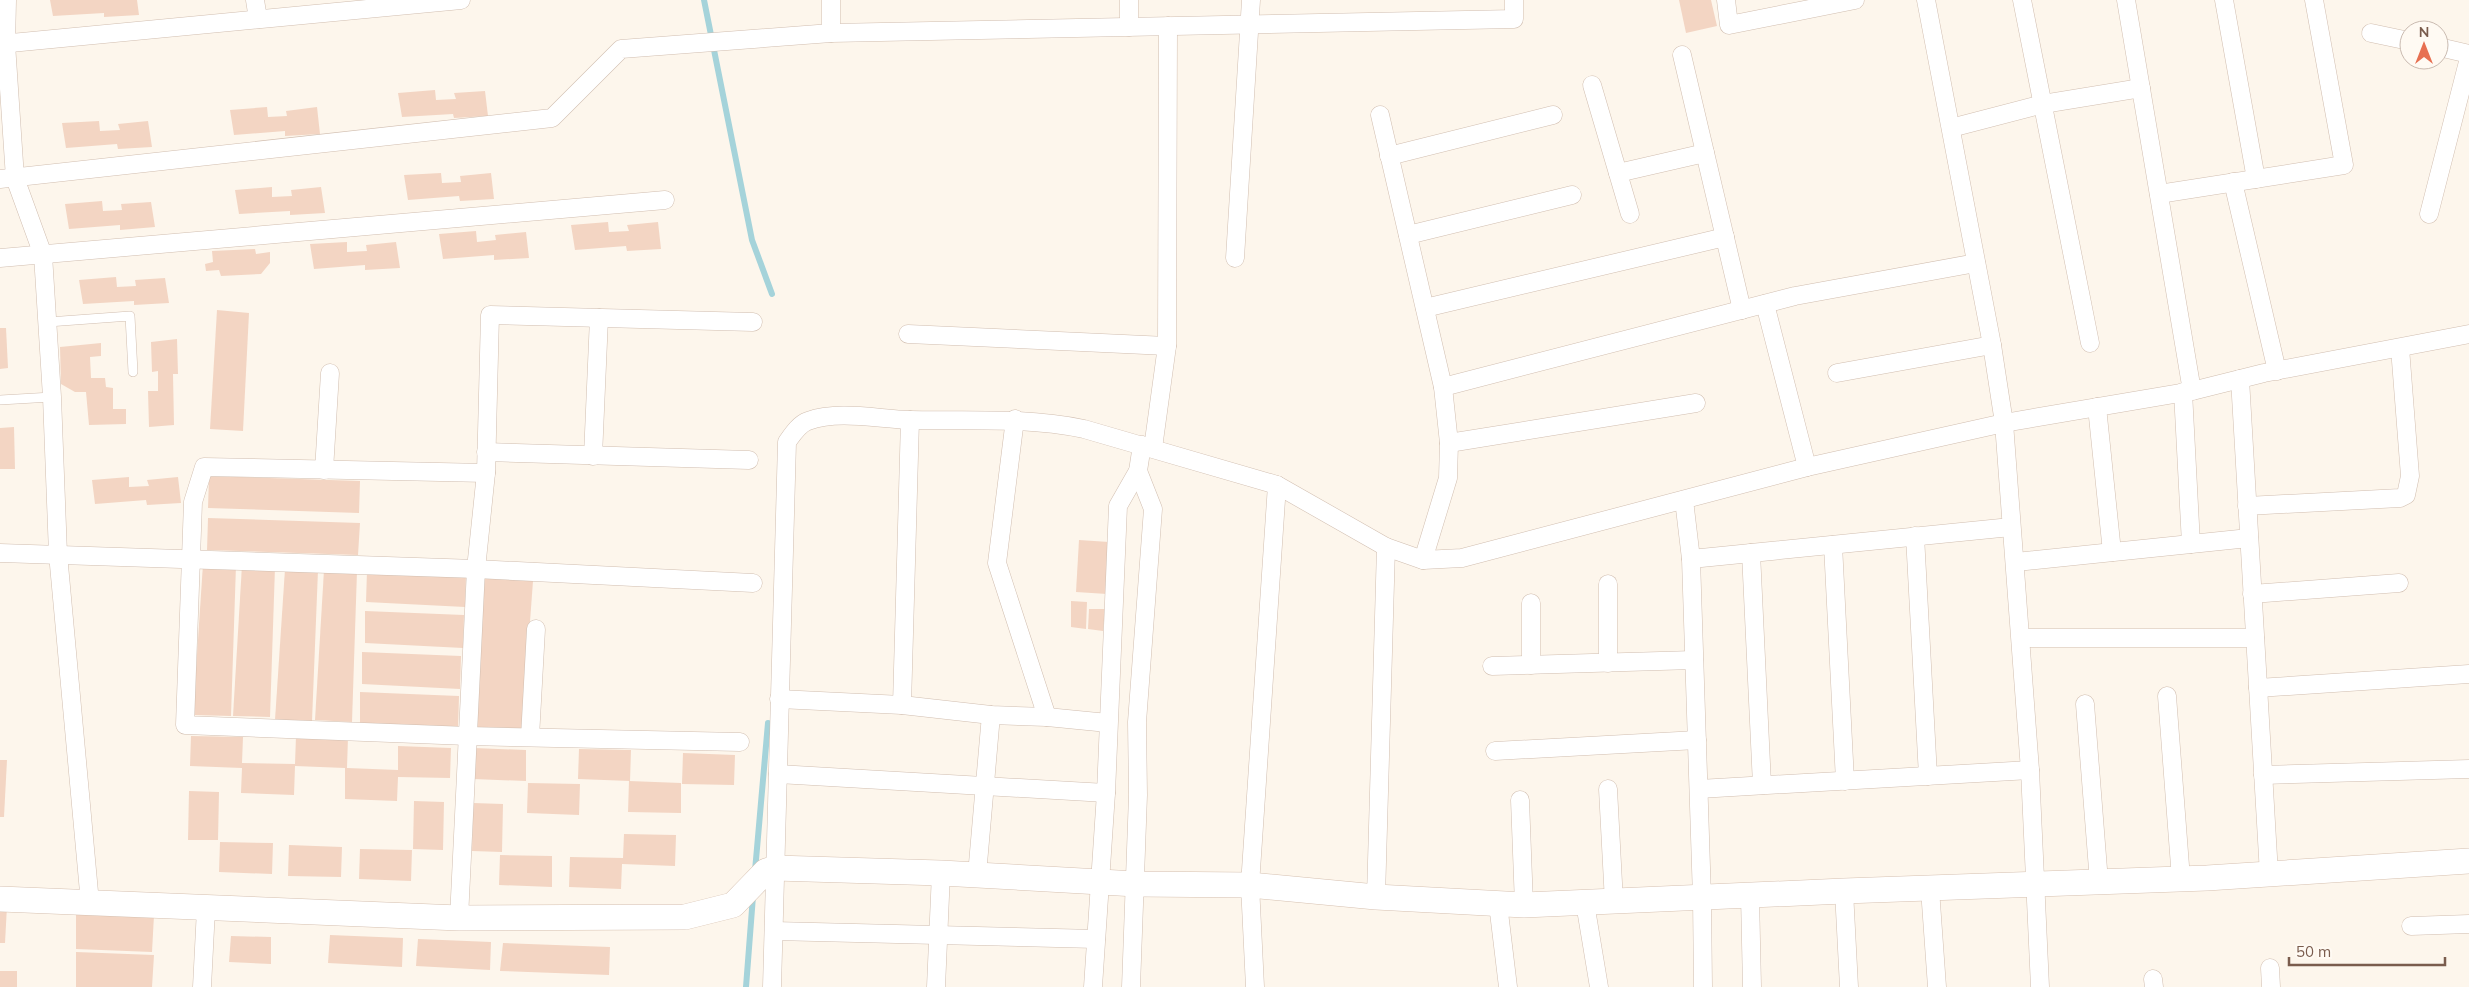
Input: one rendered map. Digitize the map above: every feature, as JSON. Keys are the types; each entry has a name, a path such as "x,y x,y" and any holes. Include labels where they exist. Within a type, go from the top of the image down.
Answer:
{"street":[{"path":"7,0 3,44 7,179 43,255 52,397 58,554 90,903"},
{"path":"255,0 258,20"},
{"path":"3,44 461,0"},
{"path":"831,0 831,33"},
{"path":"1129,0 1129,27"},
{"path":"1235,258 1251,25 1251,0"},
{"path":"7,179 552,118 621,49 831,33 1514,20 1514,0"},
{"path":"1726,0 1729,25 1855,0"},
{"path":"1926,0 1992,345 2004,423 2011,527 2016,562 2030,770 2037,885 2040,987"},
{"path":"2022,0 2090,343"},
{"path":"2126,0 2159,194 2188,391 2191,544"},
{"path":"2224,0 2256,179"},
{"path":"2159,194 2344,165 2314,0"},
{"path":"1093,987 1106,793 1118,506 1138,471 1147,446 1167,346 1168,26"},
{"path":"2371,33 2399,39"},
{"path":"2449,50 2469,54"},
{"path":"1682,55 1742,310"},
{"path":"2429,214 2469,58"},
{"path":"1592,85 1630,214"},
{"path":"1951,128 2043,104 2141,88"},
{"path":"1380,115 1443,386 1450,443 1448,478 1422,560"},
{"path":"1389,156 1553,115"},
{"path":"1618,173 1705,153"},
{"path":"2234,182 2277,371"},
{"path":"1408,235 1572,195"},
{"path":"0,258 665,200"},
{"path":"1425,308 1725,237"},
{"path":"1443,386 1795,296 1976,263"},
{"path":"1765,304 1807,467"},
{"path":"459,918 476,569 486,474 490,315 753,322"},
{"path":"593,456 599,318"},
{"path":"908,334 1167,346"},
{"path":"772,987 774,931 770,870 778,774 787,442 806,421 823,418 910,420 1015,419 1055,423 1147,446 1277,485 1386,547 1422,560 1462,558 1807,467 2004,423 2188,391 2277,371 2469,334"},
{"path":"1837,373 1992,345"},
{"path":"2247,506 2400,498 2406,494 2410,476 2400,348"},
{"path":"324,470 330,373"},
{"path":"2240,379 2269,874"},
{"path":"1450,443 1696,403"},
{"path":"2097,407 2112,552"},
{"path":"1015,419 997,563 1047,717"},
{"path":"902,705 910,420"},
{"path":"486,452 748,460"},
{"path":"486,474 204,467 193,502 185,725 468,736 740,742"},
{"path":"1131,987 1136,884 1137,722 1153,509 1138,471"},
{"path":"1255,987 1250,885 1277,485"},
{"path":"1684,500 1691,559 1703,987"},
{"path":"1691,559 2011,527"},
{"path":"1915,536 1928,776"},
{"path":"2016,562 2249,538"},
{"path":"1833,544 1845,780"},
{"path":"1376,897 1386,547"},
{"path":"0,553 476,569 753,583"},
{"path":"1751,553 1762,785"},
{"path":"2252,594 2399,583"},
{"path":"1608,584 1608,663"},
{"path":"1531,603 1531,665"},
{"path":"530,737 536,629"},
{"path":"2021,638 2255,638"},
{"path":"1492,666 1694,660"},
{"path":"2258,688 2469,674"},
{"path":"2167,696 2182,879"},
{"path":"779,700 902,705 992,715 1047,717 1108,723"},
{"path":"2085,704 2099,882"},
{"path":"977,875 992,715"},
{"path":"1495,751 1697,740"},
{"path":"2263,775 2469,769"},
{"path":"1698,789 2030,770"},
{"path":"778,774 1106,793"},
{"path":"1608,789 1614,902"},
{"path":"1520,800 1524,905"},
{"path":"0,899 459,918 685,918 732,905 770,870 941,873 1136,884 1250,885 1376,897 1524,905 2182,879 2469,861"},
{"path":"936,987 941,873"},
{"path":"1930,889 1936,987"},
{"path":"1844,891 1849,987"},
{"path":"1750,896 1752,987"},
{"path":"1585,903 1599,987"},
{"path":"1498,904 1508,987"},
{"path":"202,987 206,909"},
{"path":"2411,926 2469,924"},
{"path":"774,931 1096,938"},
{"path":"2270,968 2271,987"}],"lane":[{"path":"48,322 130,316 133,372"},
{"path":"0,400 52,397"}],"building":[{"path":"50,0 137,0 139,15 104,17 104,13 53,16"},
{"path":"1679,0 1711,0 1717,26 1686,33"},
{"path":"435,90 436,100 456,99 454,93 485,91 488,116 454,118 453,114 402,117 398,93"},
{"path":"267,107 268,117 287,116 286,111 317,107 320,134 285,136 285,131 234,135 230,110"},
{"path":"99,121 100,131 120,130 118,124 148,121 152,147 118,149 117,144 66,148 62,123"},
{"path":"441,173 442,183 461,182 460,176 491,173 494,199 460,201 459,196 408,200 404,175"},
{"path":"272,187 272,197 292,196 291,190 321,187 325,213 290,215 290,211 239,214 235,190"},
{"path":"102,201 103,211 122,210 121,204 151,202 155,227 120,230 120,225 69,229 65,204"},
{"path":"608,222 609,232 629,231 627,225 658,222 661,249 627,251 626,246 575,250 571,225"},
{"path":"476,231 477,242 496,240 495,235 526,232 529,258 494,260 494,255 443,259 439,234"},
{"path":"347,242 347,252 367,251 366,245 396,242 400,268 365,270 365,265 314,269 310,244"},
{"path":"255,249 256,254 270,252 270,263 261,274 221,276 219,270 206,271 205,264 213,262 212,251"},
{"path":"116,277 117,287 136,286 135,280 165,278 169,303 134,305 134,301 83,304 79,280"},
{"path":"217,310 249,313 243,431 210,429"},
{"path":"0,328 6,328 8,368 0,369"},
{"path":"177,339 178,374 173,374 174,425 149,427 148,391 158,391 158,371 152,372 151,342"},
{"path":"101,343 101,356 90,357 91,378 105,378 106,387 113,388 113,409 126,409 126,424 89,425 86,392 75,392 61,384 60,347"},
{"path":"14,427 15,469 0,469 0,428"},
{"path":"209,476 360,481 359,513 208,508"},
{"path":"129,477 129,487 149,486 147,480 178,477 181,503 147,505 146,500 95,504 92,480"},
{"path":"208,518 360,523 358,555 207,550"},
{"path":"1079,540 1109,542 1107,594 1076,592"},
{"path":"203,564 236,565 231,716 193,715"},
{"path":"242,565 275,567 270,717 233,716"},
{"path":"285,569 318,570 312,721 275,720"},
{"path":"324,570 357,571 352,722 315,720"},
{"path":"367,570 466,574 465,607 366,602"},
{"path":"484,576 533,581 522,730 474,728"},
{"path":"1071,601 1087,602 1086,629 1071,627"},
{"path":"1089,609 1105,609 1103,631 1088,629"},
{"path":"365,611 464,615 463,648 365,643"},
{"path":"362,652 461,656 460,689 362,684"},
{"path":"360,692 459,696 458,729 360,724"},
{"path":"191,736 243,737 242,763 295,764 296,736 348,737 347,768 398,770 398,746 451,748 450,778 398,777 397,801 345,799 345,768 295,766 294,795 241,793 242,768 190,766"},
{"path":"474,748 526,750 526,781 473,779"},
{"path":"579,749 631,750 630,781 578,779"},
{"path":"683,753 735,755 734,785 682,784"},
{"path":"0,760 7,760 4,817 0,817"},
{"path":"629,781 681,783 681,813 628,812"},
{"path":"528,783 580,784 579,815 527,813"},
{"path":"189,791 219,792 218,840 188,840"},
{"path":"414,801 444,802 443,850 413,849"},
{"path":"473,803 503,804 502,852 472,851"},
{"path":"624,834 676,835 675,866 622,864 621,889 569,887 570,857 623,858"},
{"path":"220,842 273,843 272,874 219,872"},
{"path":"289,845 342,847 341,877 288,876"},
{"path":"360,849 412,850 411,881 359,879"},
{"path":"500,855 552,856 552,887 499,885"},
{"path":"0,906 7,906 5,943 0,943"},
{"path":"76,911 154,915 152,952 76,949"},
{"path":"330,935 403,938 402,967 328,963"},
{"path":"231,936 271,937 271,964 229,962"},
{"path":"418,939 491,942 490,970 416,966"},
{"path":"503,943 610,947 609,975 500,971"},
{"path":"76,952 154,955 152,987 76,987"},
{"path":"0,971 17,971 17,987 0,987"}],"waterway":[{"path":"704,0 752,240 772,294"},
{"path":"755,871 768,723"},
{"path":"746,987 753,896"}]}
